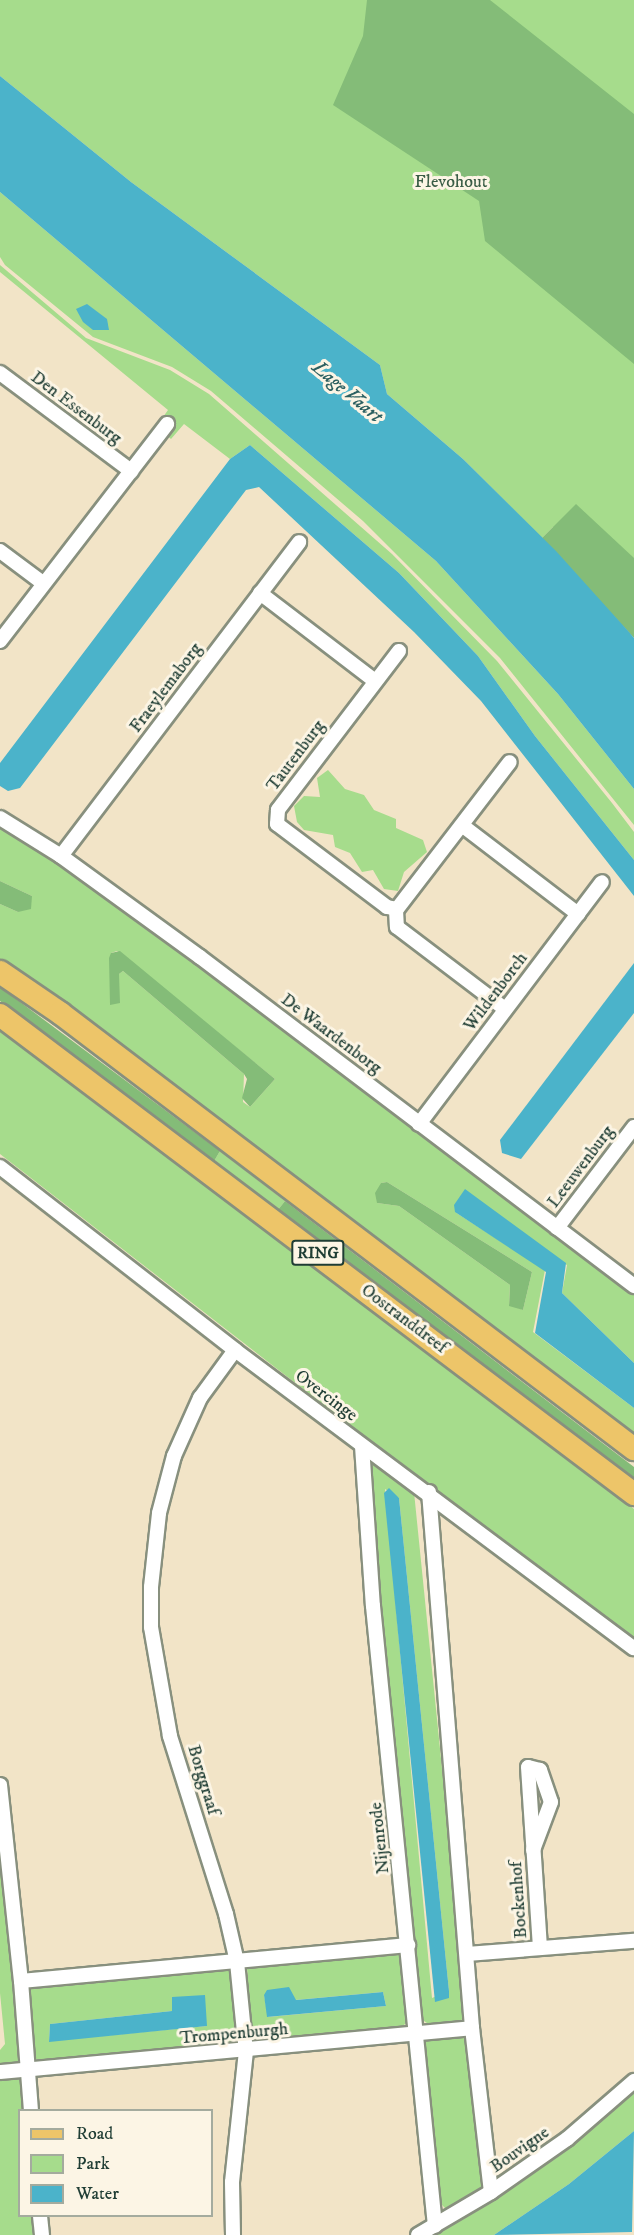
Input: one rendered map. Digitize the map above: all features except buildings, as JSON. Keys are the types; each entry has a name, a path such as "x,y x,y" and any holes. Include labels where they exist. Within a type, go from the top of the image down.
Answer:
{"main road":[{"name":"Oostranddreef","path":"0,972 60,1013 634,1449"},
{"name":"Oostranddreef","path":"0,1015 634,1494"}],"street":[{"name":"Den Essenburg","path":"0,373 131,471"},
{"path":"0,641 167,424"},
{"name":"Fraeylemaborg","path":"61,856 299,542"},
{"path":"0,551 43,583"},
{"path":"260,593 375,681"},
{"name":"Tautenburg","path":"396,910 381,903 284,829 275,818 399,651"},
{"path":"505,1009 397,927 396,910 463,826 510,762"},
{"name":"De Waardenborg","path":"0,818 61,856 634,1286"},
{"path":"463,826 578,914"},
{"name":"Wildenborch","path":"419,1124 602,882"},
{"name":"Leeuwenburg","path":"557,1228 634,1127"},
{"name":"Overcinge","path":"0,1167 235,1350 362,1446 429,1492 634,1648"},
{"name":"Borggraaf","path":"233,2235 232,2182 246,2052 237,1962 170,1736 151,1627 151,1587 159,1513 174,1456 200,1398 235,1350"},
{"name":"Nijenrode","path":"362,1446 373,1606 435,2226"},
{"path":"429,1492 472,2028 491,2192"},
{"name":"Bockenhof","path":"533,1850 551,1802 540,1770 528,1767 533,1850 540,1948"},
{"path":"0,1785 21,1981 31,2109"},
{"path":"467,1954 634,1941"},
{"path":"21,1981 408,1945"},
{"name":"Trompenburgh","path":"0,2072 246,2052 472,2028"},
{"name":"Bouvigne","path":"418,2235 491,2192 567,2139 634,2081"},
{"path":"40,2217 42,2235"}],"green space":[{"name":"Flevohout","path":"0,0 634,0 634,619 553,527 542,538 463,459 387,394 380,365 131,182 0,76"},
{"path":"367,0 490,0 634,114 634,364 485,241 479,201 333,105 363,36"},
{"path":"0,192 436,561 558,694 634,789 634,825 500,658 363,521 211,391 172,367 93,337 5,265 0,257"},
{"path":"0,265 86,338 170,370 209,394 392,554 497,661 612,803 634,832 634,860 535,736 478,656 399,573 250,445 230,459 184,424 171,439 166,435 171,427 161,420 168,410 0,272"},
{"path":"576,504 634,558 634,638 542,538"},
{"path":"328,770 345,789 364,795 374,810 396,819 396,828 423,840 427,852 404,872 398,891 384,889 373,870 362,872 350,853 335,847 333,835 304,830 297,822 294,806 304,796 320,797 317,778"},
{"path":"0,825 168,940 634,1294 634,1363 562,1293 567,1265 455,1212 545,1270 533,1332 634,1408 634,1437 0,961 0,904 18,912 32,896 0,881","holes":["117,951 275,1079 250,1107 243,1102 244,1074 123,971 119,974 111,953","387,1182 532,1272 523,1310 509,1304 510,1285 399,1206 377,1203 381,1183"]},
{"path":"0,881 32,896 31,909 18,912 0,904"},
{"path":"120,951 275,1079 250,1107 242,1098 247,1079 244,1074 123,971 119,974 120,1003 110,1005 109,958 111,953"},
{"path":"0,987 220,1151 213,1163 0,1001"},
{"path":"0,1025 634,1509 634,1639 445,1499 0,1154"},
{"path":"220,1151 285,1201 277,1211 213,1163"},
{"path":"387,1182 532,1272 523,1310 509,1306 510,1285 399,1206 377,1203 375,1193 381,1183"},
{"path":"285,1201 634,1467 634,1483 277,1211"},
{"path":"367,1456 414,1492 467,2015 459,2022 430,2025 421,2019","holes":["385,1489 399,1498 449,1991 432,1998"]},
{"path":"0,1824 21,2061 0,2066 0,2050 5,2044 0,1993"},
{"path":"391,1953 402,1954 409,2021 400,2028 262,2041 251,2037 247,1967","holes":["383,1992 386,2006 268,2017 264,1995 295,2000"]},
{"path":"231,1968 237,2042 44,2062 34,2058 27,1991 36,1987","holes":["172,2011 207,2026 49,2041 50,2024"]},
{"path":"470,2034 486,2188 447,2210 439,2202 424,2044 431,2037"},
{"path":"0,2078 22,2078 24,2109 18,2109 18,2217 35,2217 37,2235 0,2235"},
{"path":"634,2086 634,2131 569,2184 494,2235 430,2235 530,2174 592,2126"}],"water":[{"name":"Lage Vaart","path":"0,76 131,182 380,365 387,394 463,459 556,551 629,632 634,638 634,789 558,694 436,561 0,192"},
{"path":"87,304 107,319 109,330 93,330 83,322 76,309"},
{"path":"250,445 399,573 478,656 535,736 634,860 634,896 481,701 414,632 259,487 246,490 20,788 8,791 0,786 0,763 230,459"},
{"path":"634,963 634,1013 521,1159 502,1153 500,1140"},
{"path":"465,1189 566,1263 562,1293 634,1363 634,1408 535,1333 546,1272 455,1212 454,1205"},
{"path":"389,1488 399,1498 449,1991 449,1998 435,2002 384,1493"},
{"path":"289,1987 296,2000 383,1992 386,2006 267,2017 264,1995 267,1990"},
{"path":"205,1995 207,2026 49,2042 50,2024 172,2011 172,1997"},
{"path":"634,2131 632,2232 494,2235 569,2184"}]}
